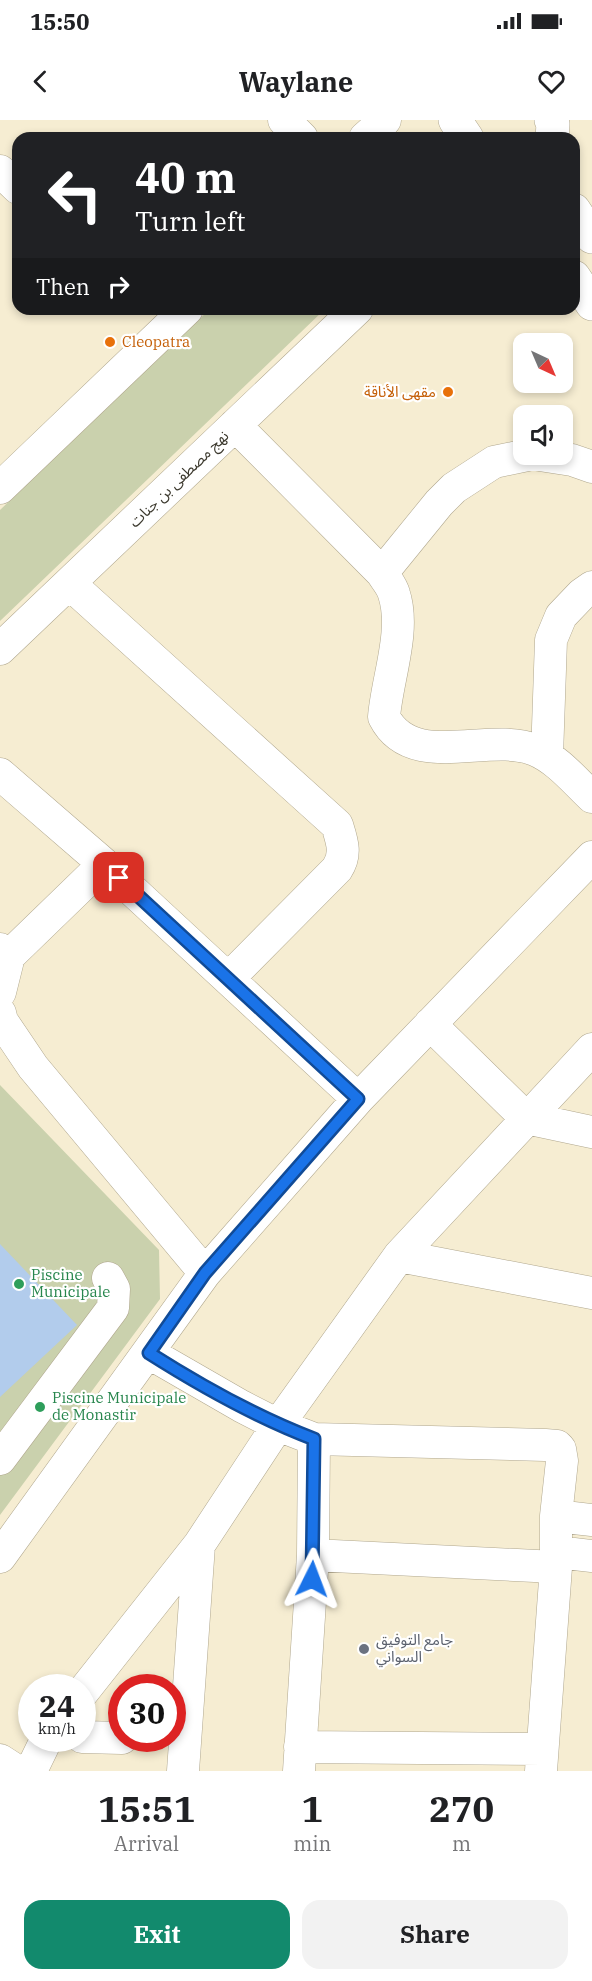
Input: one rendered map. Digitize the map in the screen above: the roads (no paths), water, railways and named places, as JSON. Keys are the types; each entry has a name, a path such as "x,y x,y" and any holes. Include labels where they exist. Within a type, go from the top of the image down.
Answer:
{"main road":[{"path":"580,219 592,237"},
{"path":"580,286 592,304"}],"street":[{"path":"284,120 296,132"},
{"path":"372,132 385,120"},
{"path":"0,171 12,182"},
{"path":"3,478 169,315"},
{"name":"نهج مصطفى بن جنات","path":"0,650 351,315"},
{"path":"235,425 382,573 393,591 398,610 392,675 384,717 389,727 400,737 418,744 439,748 486,745 534,749 547,756 592,797"},
{"path":"382,573 454,488 494,462 513,458"},
{"path":"573,460 592,467"},
{"path":"70,584 337,825 344,848 337,869 229,978"},
{"path":"547,756 551,640 561,616 592,587"},
{"path":"0,774 104,864 358,1099"},
{"path":"0,1557 205,1273 358,1099 592,857"},
{"path":"0,992 4,953 104,864"},
{"path":"0,1013 2,1021 33,1067 205,1273"},
{"path":"430,1024 526,1118 592,1132"},
{"path":"96,1675 199,1545 278,1425 399,1256 592,1049"},
{"path":"399,1256 592,1293"},
{"path":"0,1459 113,1308 114,1289 108,1278"},
{"path":"149,1353 278,1425 314,1439 557,1446 562,1452 556,1516 556,1560 542,1760 299,1759 313,1556 314,1439"},
{"path":"556,1516 592,1520"},
{"path":"186,1674 199,1545"},
{"path":"313,1556 556,1560 592,1556"},
{"path":"32,1771 41,1752"},
{"path":"181,1752 183,1771"},
{"path":"0,1760 17,1771"}],"water":[{"name":"Piscine Municipale","path":"0,1244 77,1325 0,1397"}],"place":[{"name":"Cleopatra","path":"110,342"},
{"name":"مقهى الأناقة","path":"448,392"},
{"name":"Piscine Municipale","path":"19,1284"},
{"name":"Piscine Municipale de Monastir","path":"40,1407"},
{"name":"جامع التوفيق السواني","path":"364,1649"}]}
